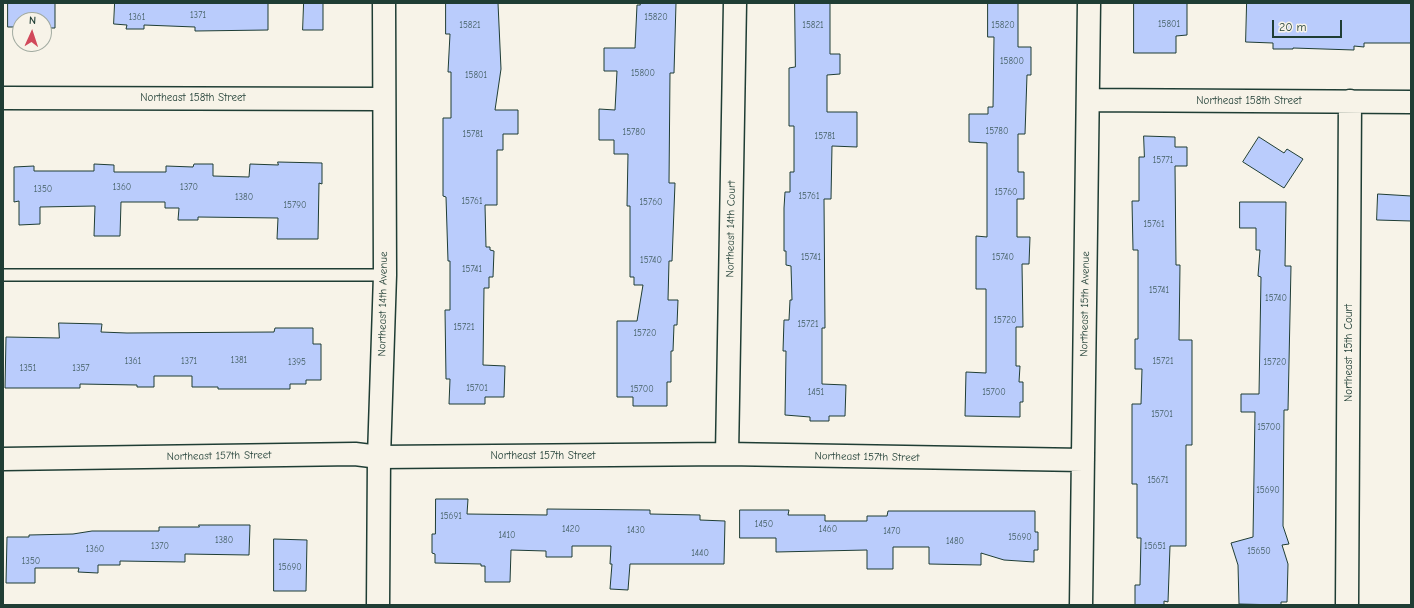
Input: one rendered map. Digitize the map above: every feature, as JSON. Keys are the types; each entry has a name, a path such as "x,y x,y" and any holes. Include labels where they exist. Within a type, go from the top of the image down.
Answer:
{"street":[{"name":"Northeast 14th Avenue","path":"378,605 379,456 385,275 383,99 384,3"},
{"name":"Northeast 14th Court","path":"727,454 735,3"},
{"name":"Northeast 15th Avenue","path":"1081,605 1089,3"},
{"name":"Northeast 158th Street","path":"3,98 383,99"},
{"name":"Northeast 158th Street","path":"1088,100 1411,102"},
{"name":"Northeast 15th Court","path":"1347,605 1350,101"},
{"name":"Northeast 157th Street","path":"3,459 356,454 379,456 727,454 1083,460"}],"lane":[{"path":"3,275 385,275"}],"building":[{"path":"8,3 55,3 55,28 52,28 52,12 12,12 12,27 8,27"},
{"path":"115,3 268,3 268,30 195,31 195,27 144,25 144,29 126,29 127,25 114,24"},
{"path":"304,3 323,3 323,30 303,30"},
{"path":"446,3 498,3 501,69 495,110 518,110 518,134 503,134 503,150 497,150 497,205 485,205 486,247 490,247 490,250 494,251 493,277 489,277 489,288 484,288 483,365 505,366 504,397 485,397 485,404 449,404 450,379 446,379 445,310 450,310 450,261 448,261 446,197 443,196 443,118 451,118 451,72 448,72 450,34 446,34"},
{"path":"640,3 676,3 674,73 670,73 669,183 675,183 672,261 669,261 668,300 678,300 677,325 674,325 673,351 671,351 671,382 667,382 667,406 633,406 633,397 617,397 617,321 637,321 643,285 634,285 634,277 630,277 630,206 627,206 628,154 614,154 614,140 599,140 599,109 615,110 617,71 604,71 604,48 635,48 637,5 640,5"},
{"path":"795,3 830,3 830,54 840,54 840,74 827,75 827,112 857,112 857,147 832,146 831,199 824,199 825,328 822,328 822,384 846,385 845,416 829,416 829,421 810,421 810,417 785,415 786,351 783,351 784,320 789,320 790,300 792,300 791,266 786,265 786,251 784,251 784,208 785,192 790,192 790,172 794,172 794,126 789,126 789,68 795,67"},
{"path":"988,3 1018,3 1018,47 1031,47 1031,75 1027,75 1025,134 1018,134 1018,172 1024,172 1024,199 1017,199 1017,237 1030,237 1029,264 1022,264 1023,327 1016,327 1016,366 1020,366 1019,382 1023,382 1023,402 1020,402 1020,417 965,416 966,372 986,373 986,289 976,289 976,236 987,237 987,143 969,142 969,114 988,114 988,107 993,107 994,37 988,37"},
{"path":"1134,3 1187,3 1187,35 1176,36 1176,53 1134,53"},
{"path":"1247,3 1411,3 1411,43 1364,43 1364,47 1354,46 1354,50 1293,48 1273,49 1273,43 1246,42"},
{"path":"1144,136 1175,137 1175,147 1187,147 1187,166 1175,166 1176,265 1180,265 1179,340 1192,340 1192,445 1186,445 1186,546 1170,546 1168,602 1164,601 1164,605 1135,605 1135,585 1140,585 1141,538 1137,538 1137,484 1132,484 1132,404 1141,404 1142,369 1135,369 1135,339 1138,339 1138,250 1133,250 1132,201 1139,201 1139,157 1144,157"},
{"path":"1259,137 1284,153 1287,149 1303,159 1284,188 1243,162"},
{"path":"278,162 322,163 322,184 319,183 318,239 277,239 278,218 198,217 198,220 178,220 179,208 165,208 165,202 121,202 120,236 94,236 95,206 40,207 40,224 19,225 19,201 14,202 14,167 34,166 34,171 94,171 94,164 114,165 114,172 166,172 166,166 193,167 194,164 213,164 213,176 249,177 250,164 278,165"},
{"path":"1378,194 1411,196 1411,221 1377,220"},
{"path":"1240,202 1286,202 1285,266 1291,266 1288,410 1284,410 1283,526 1289,544 1282,545 1288,564 1287,602 1281,602 1281,605 1239,604 1238,565 1231,543 1253,537 1255,412 1241,412 1241,394 1259,394 1261,277 1258,276 1260,250 1256,250 1256,228 1240,228"},
{"path":"59,323 102,324 101,332 127,333 274,332 275,328 313,328 313,344 321,344 321,380 306,380 306,384 290,384 290,389 218,389 218,387 192,387 192,376 154,376 154,387 137,387 137,385 80,384 80,388 5,388 6,337 59,338"},
{"path":"436,499 468,499 467,514 547,515 547,509 650,510 650,514 700,515 700,520 725,521 724,564 630,564 628,590 610,589 612,564 610,564 611,546 572,546 572,557 546,557 546,551 511,550 510,582 485,582 485,566 481,566 481,564 435,563 435,554 432,553 432,534 435,534"},
{"path":"740,510 789,510 788,515 825,515 825,521 867,521 867,516 887,516 888,511 1035,511 1035,532 1038,532 1038,550 1034,550 1034,562 1004,560 981,553 981,565 929,564 929,547 893,547 893,569 867,569 867,550 776,552 776,538 740,538"},
{"path":"199,525 250,525 249,555 185,554 185,562 120,561 120,565 98,565 98,573 78,572 79,568 35,568 35,583 6,583 7,537 73,534 92,531 159,531 159,527 199,527"},
{"path":"274,539 307,540 306,591 274,591"}]}
